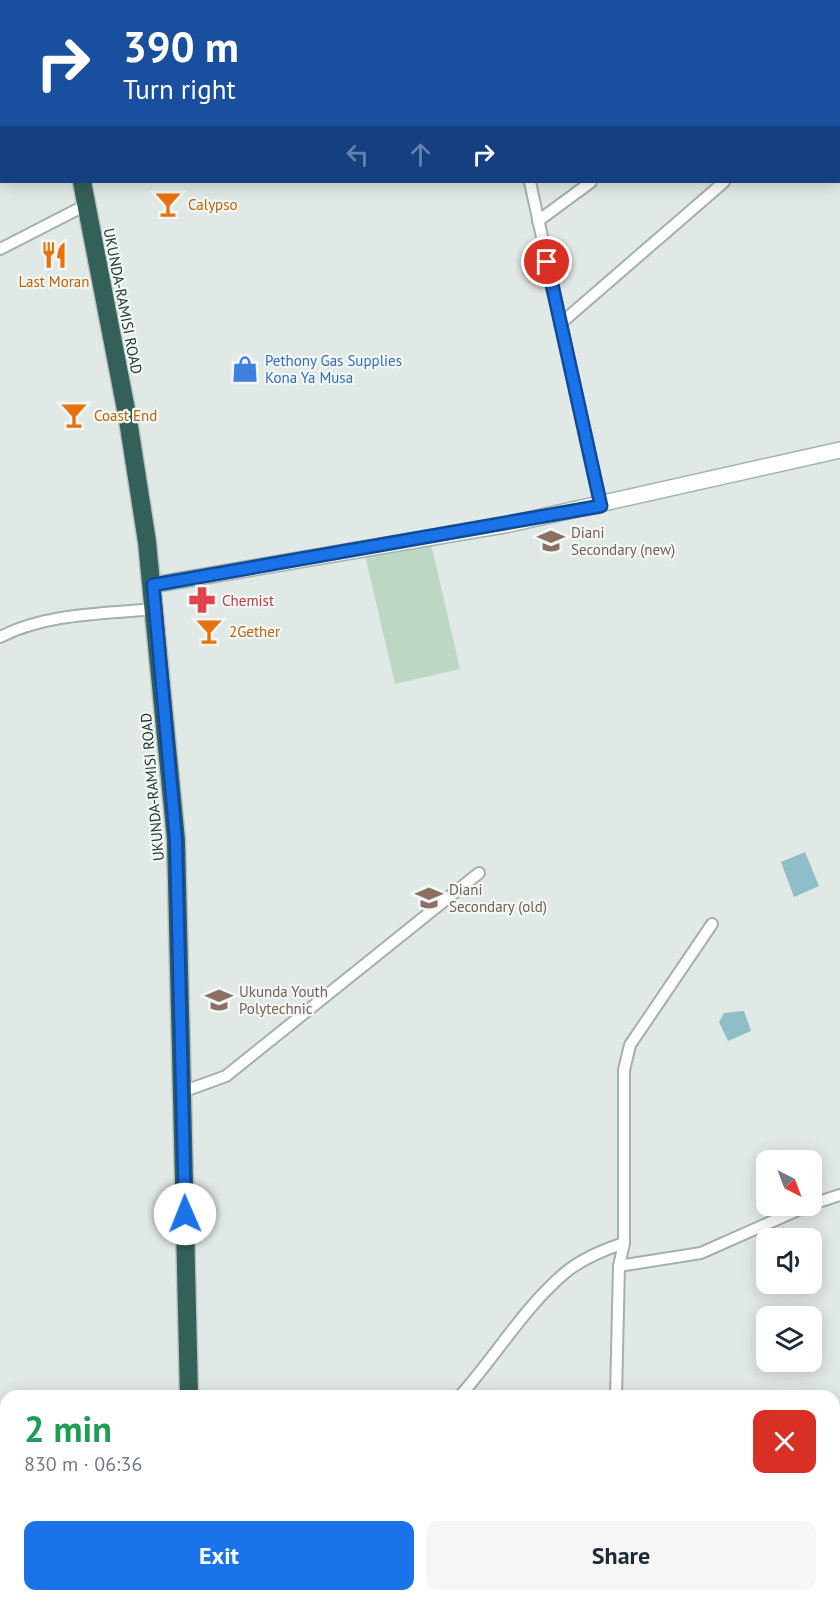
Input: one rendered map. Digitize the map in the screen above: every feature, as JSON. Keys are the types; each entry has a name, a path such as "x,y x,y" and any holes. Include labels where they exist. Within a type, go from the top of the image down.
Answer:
{"highway":[{"name":"UKUNDA-RAMISI ROAD","path":"82,183 128,420 153,585 176,840 189,1390"}],"street":[{"path":"530,183 601,506"},
{"path":"538,221 590,183"},
{"path":"560,324 723,183"},
{"path":"0,249 86,206"},
{"path":"153,585 601,506 840,450"},
{"path":"0,638 25,626 60,618 155,609"},
{"path":"182,1092 226,1076 479,873"},
{"path":"616,1390 619,1266 624,1243 624,1070 630,1045 712,924"},
{"path":"822,1201 840,1196"},
{"path":"619,1266 701,1253 784,1216"},
{"path":"465,1390 536,1302 567,1271 593,1254 624,1243"}],"green space":[{"path":"430,539 460,669 395,684 365,555"}],"water":[{"path":"805,852 819,886 794,897 781,862"},
{"path":"744,1011 751,1031 728,1041 719,1022 724,1013"}],"place":[{"name":"Calypso","path":"168,204"},
{"name":"Last Moran","path":"54,255"},
{"name":"Pethony Gas Supplies Kona Ya Musa","path":"245,369"},
{"name":"Coast End","path":"74,415"},
{"name":"Diani Secondary (new)","path":"551,541"},
{"name":"Chemist","path":"202,600"},
{"name":"2Gether","path":"209,631"},
{"name":"Diani Secondary (old)","path":"429,898"},
{"name":"Ukunda Youth Polytechnic","path":"219,1000"}],"route":[{"path":"185,1214 176,840 153,585 510,524 601,506 547,262"}]}
